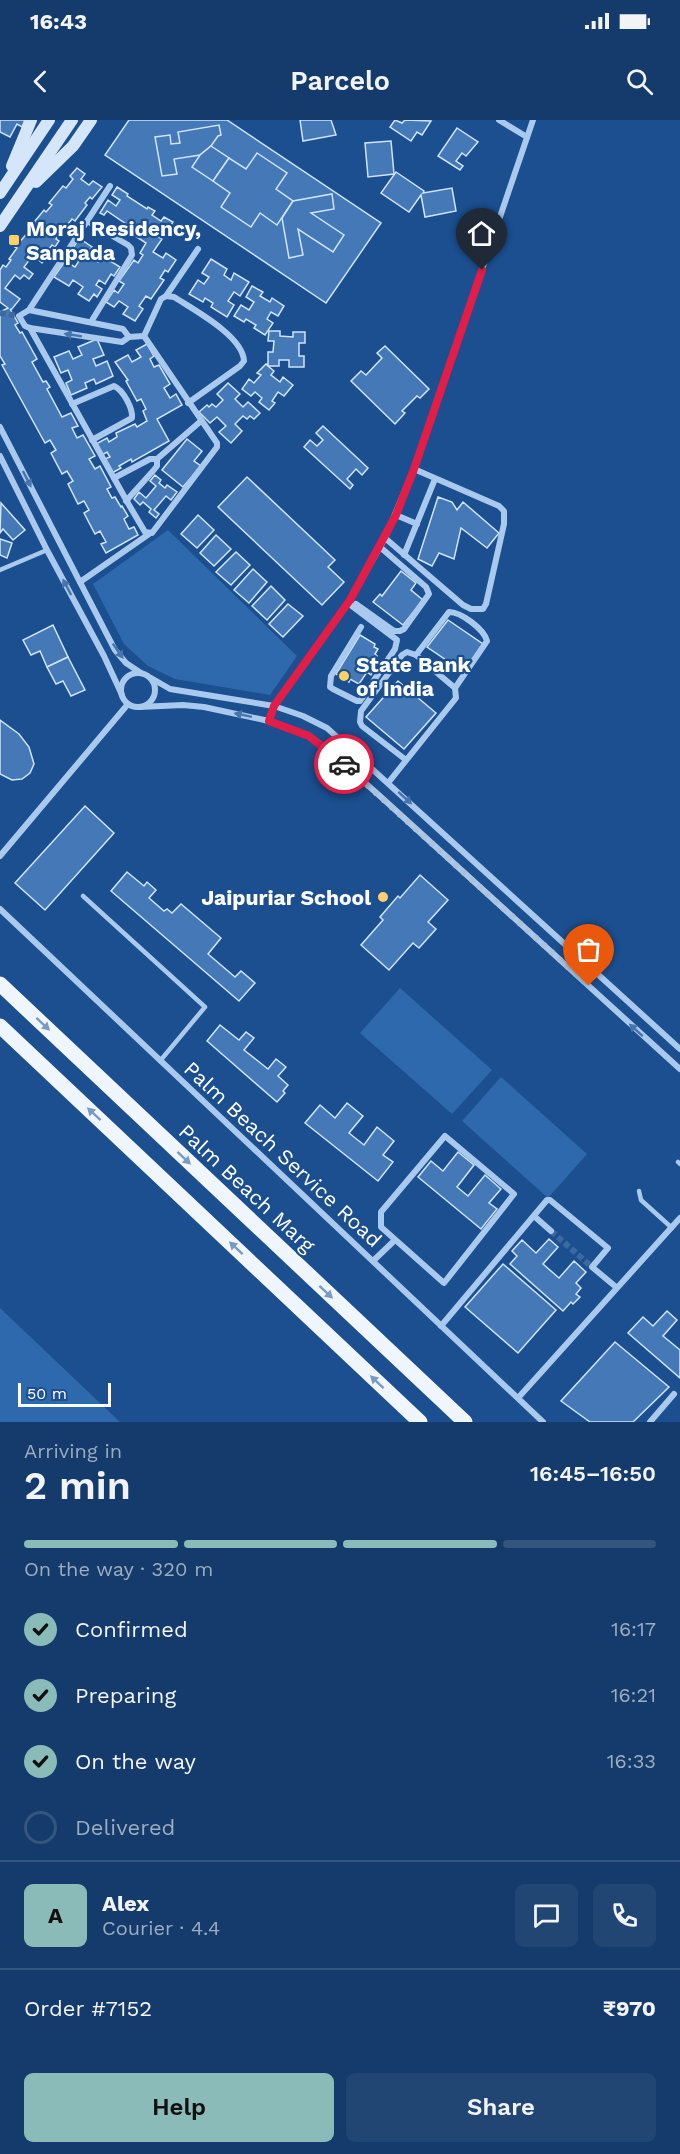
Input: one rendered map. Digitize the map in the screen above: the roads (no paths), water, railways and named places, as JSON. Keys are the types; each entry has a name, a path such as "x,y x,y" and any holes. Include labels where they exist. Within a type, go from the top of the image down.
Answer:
{"main road":[{"path":"1,191 31,120"},
{"path":"0,226 72,120"},
{"path":"18,200 73,146 91,120"},
{"path":"1,191 47,124"},
{"name":"Palm Beach Marg","path":"0,984 465,1422"},
{"path":"0,1026 420,1422"}],"street":[{"path":"500,120 527,137"},
{"path":"269,721 274,706 349,601 396,515 414,469 533,120"},
{"path":"110,186 29,310 19,316 25,326 30,328 122,342 129,337 144,336"},
{"path":"87,221 128,245 131,251 130,259 91,322"},
{"path":"144,336 157,305 166,296 198,249"},
{"path":"166,296 174,297 222,329 240,345 244,355 244,361 240,366 188,403"},
{"path":"29,310 123,329 129,337"},
{"path":"30,328 126,501 148,534"},
{"path":"80,582 152,533 217,447 144,336"},
{"path":"72,404 114,386 119,388 132,411 132,418 92,440"},
{"path":"114,477 150,459 157,459 201,422"},
{"path":"0,427 115,650 126,663 170,689 274,706 303,716 327,728 680,1049"},
{"path":"0,456 128,704 139,707 183,705 269,721 296,729 327,748 680,1069"},
{"path":"126,501 157,466 157,459"},
{"path":"385,538 463,605 477,610 483,609 504,524 504,511 499,506 414,469"},
{"path":"404,555 435,478"},
{"path":"396,515 417,524"},
{"path":"349,601 394,631 400,631 427,598 429,594 426,587 380,547"},
{"path":"349,601 397,640 395,649 360,701 357,701 333,689 329,683 361,627"},
{"path":"388,783 456,698 455,688 487,641 484,633 457,613 449,612 416,655"},
{"path":"406,760 362,726 359,716 361,711 406,652 416,655 455,688"},
{"path":"122,695 121,689 125,679 135,673 141,673"},
{"path":"139,707 150,703 155,694 154,682 151,678"},
{"path":"0,856 128,704"},
{"name":"Palm Beach Service Road","path":"0,909 543,1422"},
{"path":"445,1136 514,1194 444,1283 395,1240 381,1227 381,1212 445,1136"},
{"path":"441,1326 547,1200 550,1200 608,1248 592,1267 616,1287"},
{"path":"534,1216 551,1231"},
{"path":"518,1398 680,1218"},
{"path":"373,1261 395,1240"},
{"path":"650,1422 674,1394"}],"lane":[{"path":"0,570 47,550"},
{"path":"83,896 205,1007 160,1062"},
{"path":"639,1191 641,1200 672,1228"}],"tunnel":[{"path":"0,313 19,316"},
{"path":"551,1231 592,1267"}],"place":[{"name":"Moraj Residency, Sanpada","path":"14,240"},
{"name":"State Bank of India","path":"344,676"},
{"name":"Jaipuriar School","path":"383,897"}]}
